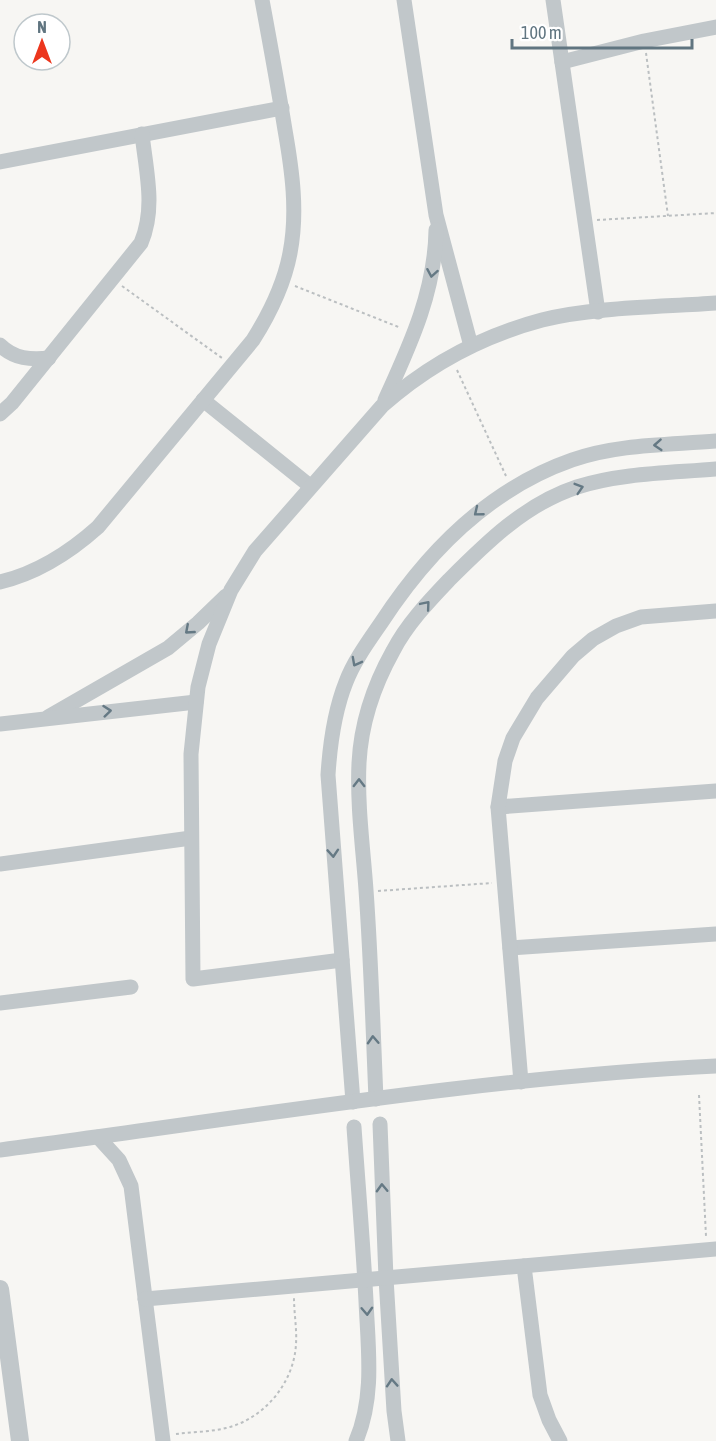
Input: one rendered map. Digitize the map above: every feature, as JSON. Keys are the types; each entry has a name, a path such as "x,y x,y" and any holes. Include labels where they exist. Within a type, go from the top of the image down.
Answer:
{"street":[{"path":"0,582 48,564 83,541 98,527 253,340 270,312 283,282 294,223 290,164 282,108 262,0"},
{"path":"404,0 436,214 471,346"},
{"path":"553,0 598,312"},
{"path":"562,62 644,41 716,27"},
{"path":"0,162 282,108"},
{"path":"1,410 12,403 141,243 149,220 149,196 142,134"},
{"path":"382,406 415,334 429,286 434,262 436,214"},
{"path":"342,960 194,979 190,754 196,702 210,644 231,590 255,551 382,406 403,387 450,356 518,327 544,320 598,312 716,303"},
{"path":"0,345 19,357 34,360 49,358"},
{"path":"203,400 310,486"},
{"path":"353,1102 328,775 337,709 347,680 366,645 418,572 464,523 511,488 550,468 599,453 624,448 716,441"},
{"path":"376,1099 366,892 359,801 359,762 365,723 376,685 394,649 426,604 477,552 507,526 540,503 576,487 614,479 716,469"},
{"path":"48,717 168,648 198,623 231,590"},
{"path":"521,1082 498,807 505,761 518,728 537,698 573,656 608,630 641,617 716,611"},
{"path":"0,724 196,702"},
{"path":"498,807 716,791"},
{"path":"0,864 191,838"},
{"path":"510,948 716,934"},
{"path":"0,1003 131,987"},
{"path":"0,1150 376,1099 521,1082 716,1066"},
{"path":"380,1124 386,1278 398,1441"},
{"path":"354,1127 370,1377 367,1403 356,1441"},
{"path":"98,1137 119,1160 131,1186 163,1438"},
{"path":"146,1299 711,1250"},
{"path":"524,1266 540,1395 560,1441"},
{"path":"0,1289 20,1441"}],"path":[{"path":"644,41 668,216"},
{"path":"585,221 716,213"},
{"path":"113,279 231,365"},
{"path":"283,282 415,334"},
{"path":"450,356 511,488"},
{"path":"366,892 504,882"},
{"path":"699,1095 711,1250"},
{"path":"163,1438 228,1428 245,1421 275,1397 292,1364 296,1345 293,1286"}]}
